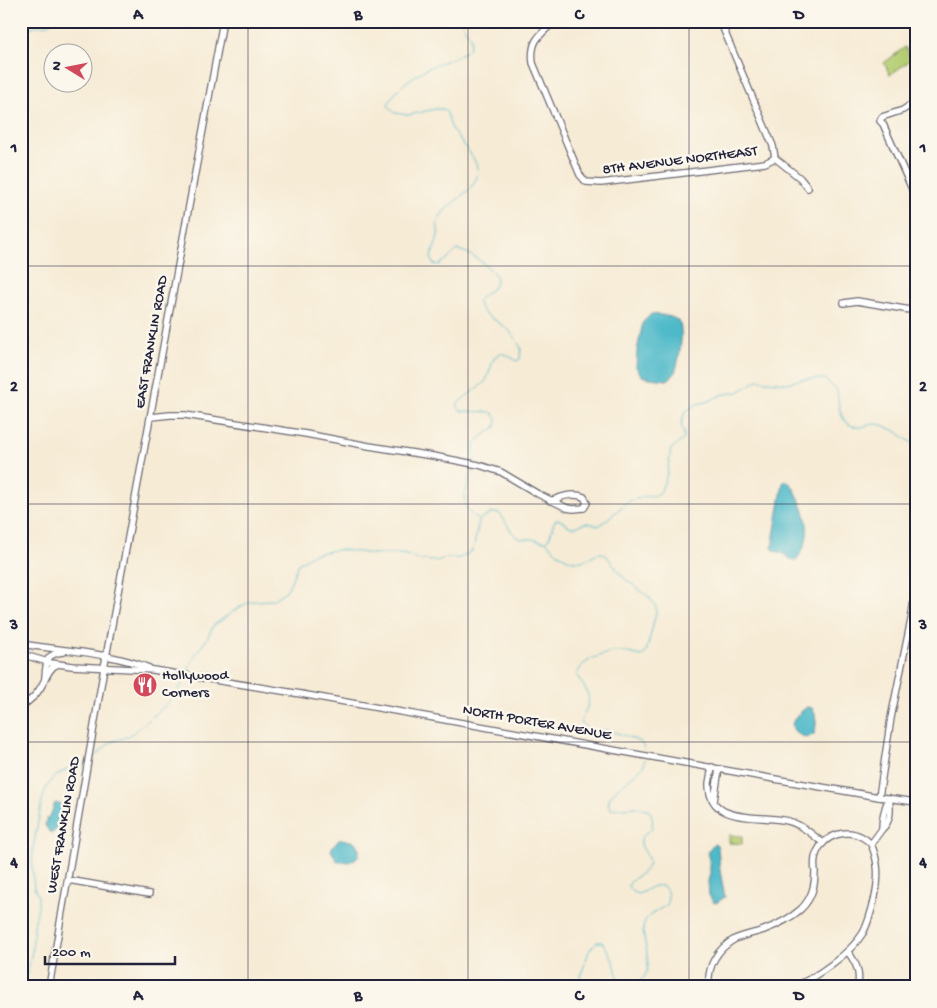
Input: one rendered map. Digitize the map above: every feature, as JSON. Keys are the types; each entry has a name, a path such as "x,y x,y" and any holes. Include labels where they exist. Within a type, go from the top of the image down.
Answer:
{"street":[{"name":"EAST FRANKLIN ROAD","path":"104,668 223,21"},
{"name":"8TH AVENUE NORTHEAST","path":"555,21 534,44 532,50 533,63 580,175 586,182 601,183 765,163 775,158"},
{"path":"720,21 773,146 775,158 800,178 808,188"},
{"path":"916,101 903,110 882,117 880,121 916,198"},
{"path":"844,303 857,302 916,311"},
{"path":"151,417 170,414 185,415 306,434 479,465 501,472 550,501 567,508 584,508 587,503 584,497 575,495 550,501"},
{"path":"879,797 891,718 916,587"},
{"name":"NORTH PORTER AVENUE","path":"21,644 107,655 154,670"},
{"path":"44,681 47,662 50,656 56,653 82,651"},
{"name":"NORTH PORTER AVENUE","path":"21,654 61,664 154,670 916,802"},
{"path":"21,707 35,696 53,666 61,664"},
{"name":"WEST FRANKLIN ROAD","path":"49,987 104,668"},
{"path":"712,767 709,783 710,794 719,808 731,815 784,820 800,826 823,843"},
{"path":"714,801 719,769"},
{"path":"871,844 882,830 884,809 889,798"},
{"path":"709,987 709,972 720,950 736,939 766,929 784,920 800,910 807,902 813,891 814,860 823,843 839,833 863,837 871,844 879,874 877,890 868,921 862,934 848,952 794,987"},
{"path":"68,880 149,894"},
{"path":"848,952 855,961 858,971 858,987"}],"green space":[{"path":"905,47 912,59 890,75 884,63"},
{"path":"729,835 742,836 742,844 729,843"}],"water":[{"path":"651,314 672,318 678,321 680,325 681,345 678,361 672,377 667,380 642,376 636,367 643,322"},
{"path":"785,480 795,491 807,524 807,536 803,549 794,561 772,548"},
{"path":"807,707 812,708 814,711 816,724 814,734 807,738 795,731 792,724 797,716"},
{"path":"55,803 64,805 57,829 50,833 45,825"},
{"path":"340,839 355,842 359,849 358,857 349,862 337,861 331,850"},
{"path":"714,843 718,847 725,897 716,903 713,902 709,895 708,881 710,864 708,851"}],"waterway":[{"path":"21,35 34,26 46,25 52,21"},
{"path":"461,21 471,39 469,49 411,78 395,94 388,106 395,113 408,115 444,109 451,128 473,158 478,172 471,187 447,208 438,220 437,238 431,257 433,264 439,265 457,250 462,251 484,264 493,272 496,276 495,286 477,302 484,313 508,329 521,348 520,359 517,361 500,353 494,358 486,381 458,403 457,406 461,411 490,412 497,419 496,427 477,441 474,449 475,462"},
{"path":"547,541 553,524 557,519 571,527 587,523 599,526 629,501 654,496 661,491 667,474 671,449 684,439 681,425 685,412 697,404 707,402 721,395 738,392 758,380 786,383 805,379 824,379 837,390 841,414 848,423 860,427 873,424 883,425 894,430 916,446"},
{"path":"474,466 465,495 465,502 471,514 478,519"},
{"path":"479,520 492,513 499,513 516,537 546,541 559,554 570,560 581,561 597,553 605,554 623,577 650,598 656,607 656,613 646,653 641,656 614,652 597,657 586,662 579,670 577,676 589,698 581,722 586,729 594,731 608,730 634,739 641,743 645,753"},
{"path":"186,673 213,626 249,602 272,600 286,591 298,564 313,554 344,550 373,554 403,554 420,560 436,561 447,558 460,558 472,551 479,521"},
{"path":"89,761 110,743 130,735 156,714 178,691 185,677"},
{"path":"574,987 578,984 589,951 597,942 602,942 612,957 618,977 624,985 634,986 645,975 648,968 643,927 649,916 667,905 667,892 663,886 656,886 637,894 628,886 648,866 648,858 642,847 641,840 652,828 652,816 648,809 634,807 611,809 608,804 610,797 617,789 643,767 645,759"},
{"path":"23,987 28,972 38,906 38,896 34,888 32,867 33,848 42,801 46,788 53,778 69,768 86,762"}],"place":[{"name":"Hollywood Corners","path":"145,685"}]}
